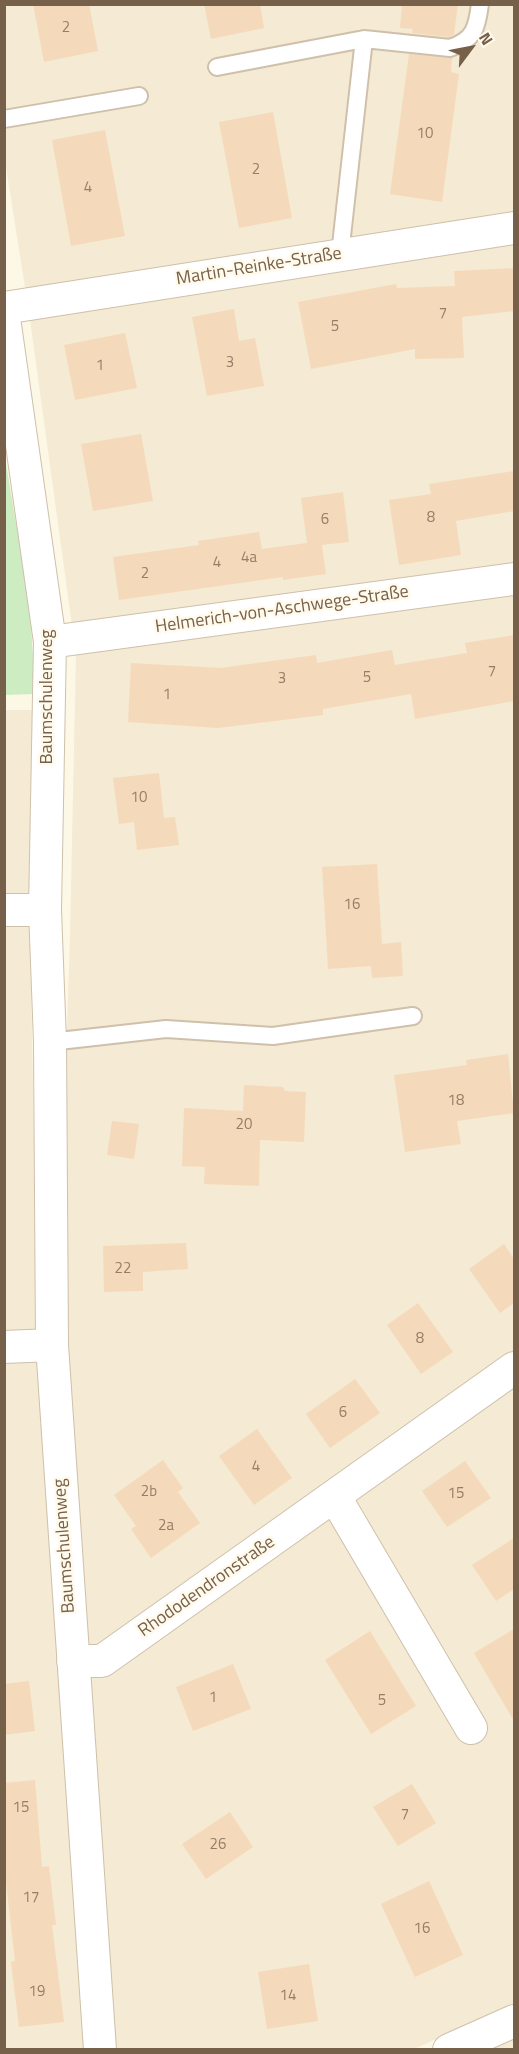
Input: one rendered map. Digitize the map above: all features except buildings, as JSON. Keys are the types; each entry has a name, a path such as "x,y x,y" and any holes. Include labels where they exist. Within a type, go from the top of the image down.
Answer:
{"street":[{"name":"Martin-Reinke-Straße","path":"4,308 514,228"},
{"name":"Baumschulenweg","path":"4,318 50,642 45,910 50,1042 52,1345 100,2049"},
{"name":"Helmerich-von-Aschwege-Straße","path":"50,642 514,579"},
{"path":"4,910 45,910"},
{"path":"4,1347 52,1345"},
{"name":"Rhododendronstraße","path":"73,1661 102,1661 514,1368"},
{"path":"335,1497 471,1728"},
{"path":"449,2049 514,2021"}],"lane":[{"path":"217,67 364,39 450,48 462,44 475,32 480,4"},
{"path":"340,254 364,39"},
{"path":"4,119 139,96"},
{"path":"50,1042 166,1029 273,1036 413,1016"}],"shaded area":[{"path":"4,5 514,5 514,2005 414,2049 112,2049 56,1362 70,938 76,655 29,312 5,161"},
{"path":"4,710 38,710 30,938 39,1380 90,2049 5,2049"},
{"path":"514,2032 514,2049 473,2049"}],"green space":[{"path":"4,452 30,606 35,694 5,695"}]}
